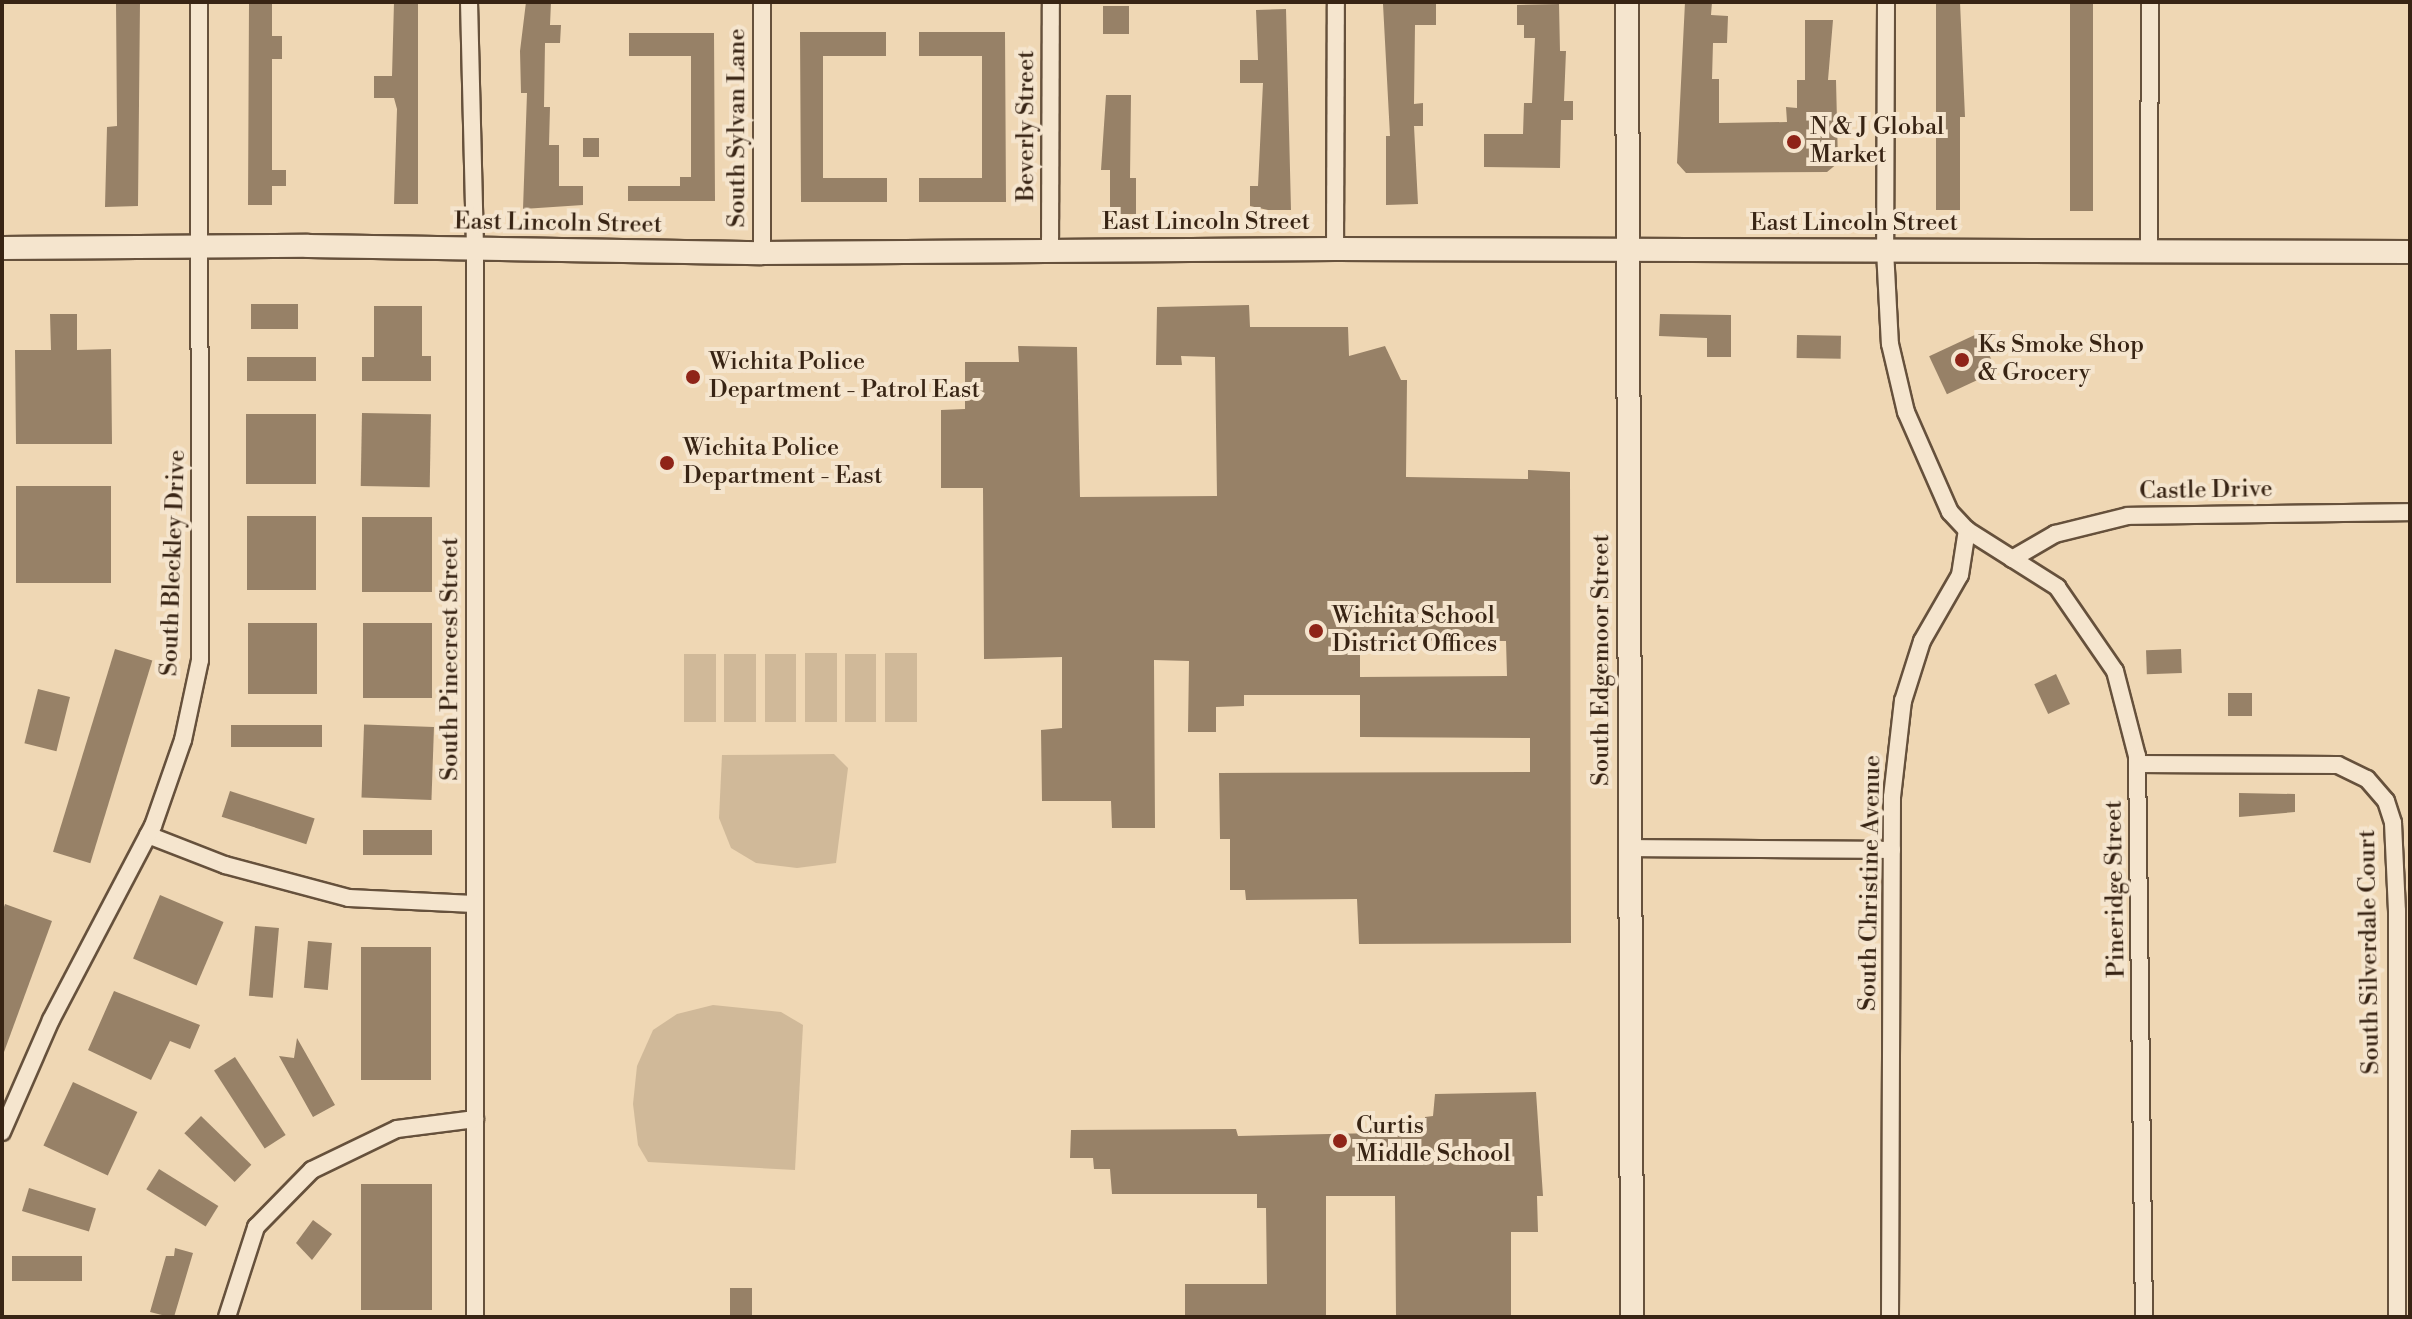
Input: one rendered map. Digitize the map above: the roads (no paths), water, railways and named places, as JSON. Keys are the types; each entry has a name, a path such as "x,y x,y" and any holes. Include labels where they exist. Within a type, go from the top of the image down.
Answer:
{"street":[{"name":"South Bleckley Drive","path":"2,1132 51,1020 148,835 183,740 200,660 202,247 199,2"},
{"name":"South Pinecrest Street","path":"469,2 475,249 475,1317"},
{"name":"South Sylvan Lane","path":"762,2 762,253"},
{"name":"Beverly Street","path":"1050,250 1051,2"},
{"path":"1335,249 1336,2"},
{"name":"South Edgemoor Street","path":"1627,2 1632,1317"},
{"path":"1886,2 1885,250 1890,344 1906,412 1939,492 1967,530"},
{"path":"2149,251 2150,2"},
{"name":"East Lincoln Street","path":"2,248 762,253 1335,249 2410,252"},
{"name":"Castle Drive","path":"2012,559 2055,534 2128,516 2410,512"},
{"name":"Pineridge Street","path":"1967,530 2057,587 2115,671 2137,764 2144,1317"},
{"name":"South Christine Avenue","path":"1890,1317 1892,850 1903,701 1922,641 1960,575 1967,530"},
{"name":"South Silverdale Court","path":"2137,764 2338,765 2367,779 2386,801 2393,823 2397,911 2397,1317"},
{"path":"148,835 225,865 349,898 474,904"},
{"path":"1629,848 1892,850"},
{"path":"227,1317 256,1227 312,1170 397,1129 475,1119"}],"place":[{"name":"N & J Global Market","path":"1794,142"},
{"name":"Ks Smoke Shop & Grocery","path":"1962,360"},
{"name":"Wichita Police Department - Patrol East","path":"693,377"},
{"name":"Wichita Police Department - East","path":"667,463"},
{"name":"Wichita School District Offices","path":"1316,631"},
{"name":"Curtis Middle School","path":"1340,1141"}]}
